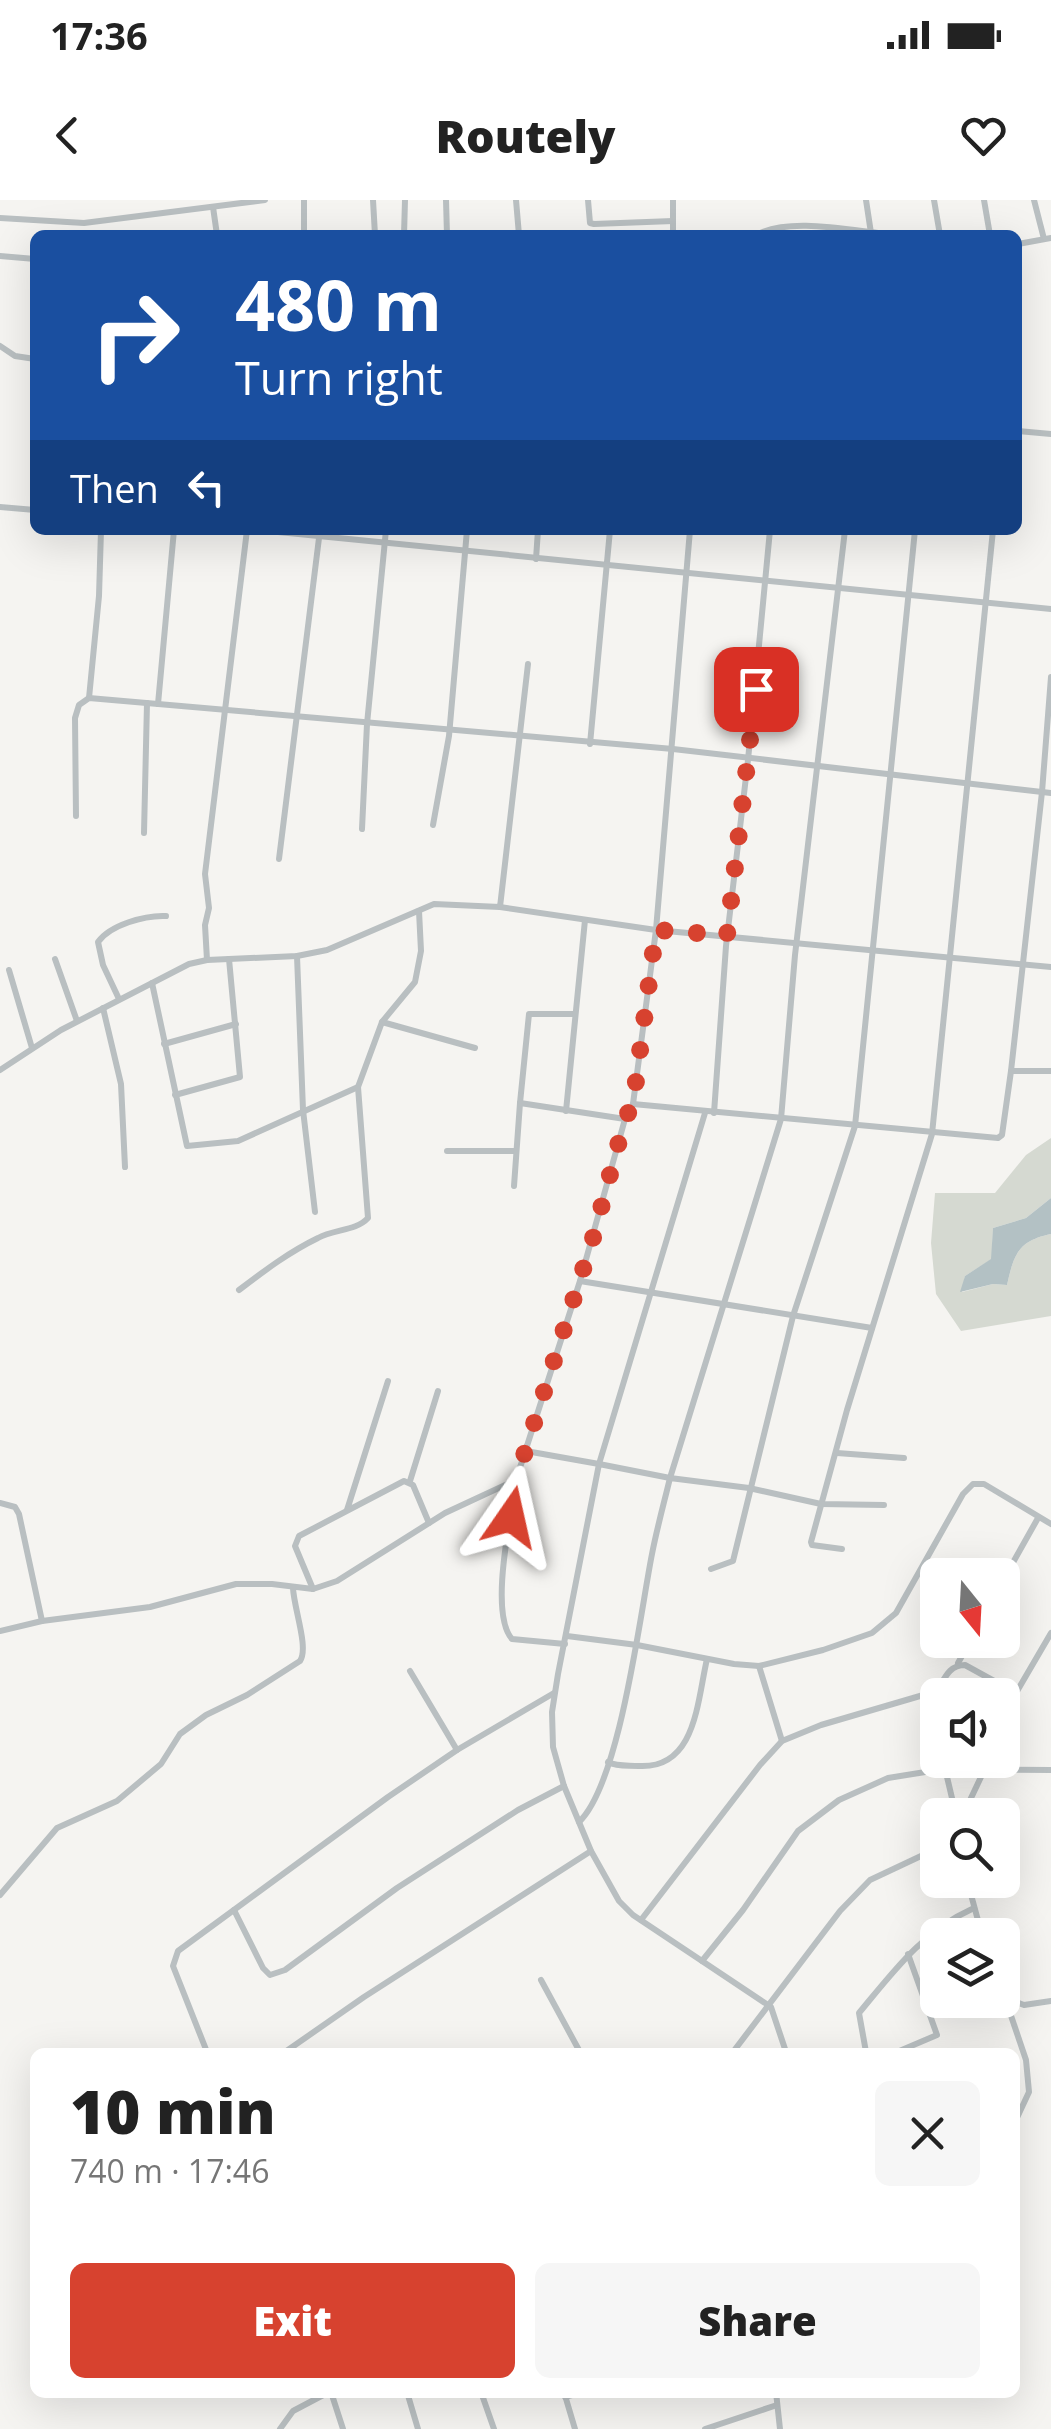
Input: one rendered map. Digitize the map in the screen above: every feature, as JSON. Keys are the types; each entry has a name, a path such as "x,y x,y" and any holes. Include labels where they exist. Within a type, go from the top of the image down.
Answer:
{"street":[{"path":"0,218 84,223 265,200"},
{"path":"304,200 304,230"},
{"path":"374,200 374,230"},
{"path":"404,200 404,230"},
{"path":"446,200 448,230"},
{"path":"516,200 518,230"},
{"path":"588,200 590,230"},
{"path":"673,200 673,230"},
{"path":"865,230 866,200"},
{"path":"934,200 939,230"},
{"path":"984,200 989,230"},
{"path":"1022,243 1047,239 1034,200"},
{"path":"213,206 216,230"},
{"path":"590,223 673,221"},
{"path":"764,230 799,230"},
{"path":"0,256 30,259"},
{"path":"0,346 15,356 30,358"},
{"path":"1022,431 1051,434"},
{"path":"0,507 30,510"},
{"path":"89,698 101,535"},
{"path":"158,704 174,535"},
{"path":"207,960 205,925 210,908 206,874 246,535"},
{"path":"280,859 320,535"},
{"path":"333,535 465,552 1051,609"},
{"path":"362,829 366,724 385,535"},
{"path":"433,825 449,732 467,535"},
{"path":"536,559 538,535"},
{"path":"590,744 610,535"},
{"path":"690,535 656,930 633,1104 625,1119 580,1281 516,1480 501,1592 503,1629 512,1639 638,1645 759,1666 872,1633 896,1613 963,1494 973,1484 984,1484 1051,1524"},
{"path":"770,535 710,1113 599,1464 555,1692 553,1747 564,1786 591,1851 619,1902 771,2007 785,2048"},
{"path":"579,1822 590,1812 608,1762 638,1645 652,1554 670,1478 781,1119 796,944 844,535"},
{"path":"711,1569 732,1561 793,1316 855,1126 915,535"},
{"path":"842,1549 812,1545 872,1328 932,1134 993,535"},
{"path":"500,906 528,664"},
{"path":"633,1104 932,1134 998,1138 1002,1135 1046,792 1051,677"},
{"path":"76,816 75,718 79,705 89,698 673,749 1046,792"},
{"path":"144,834 147,704"},
{"path":"0,1070 77,1021 189,964 327,950 434,904 500,906 656,930 1051,967"},
{"path":"239,1290 323,1234 360,1225 368,1218 358,1087 382,1022 415,982 421,950 419,911"},
{"path":"119,999 98,942 102,936 138,920 166,916"},
{"path":"566,1111 585,920"},
{"path":"297,956 304,1110 315,1212"},
{"path":"56,959 77,1021"},
{"path":"175,1096 240,1076 229,959"},
{"path":"9,970 32,1048"},
{"path":"152,983 187,1146 238,1141 358,1087"},
{"path":"102,1008 121,1084 125,1167"},
{"path":"514,1186 530,1014 574,1014"},
{"path":"382,1022 475,1048"},
{"path":"164,1044 236,1024"},
{"path":"1011,1070 1051,1071"},
{"path":"520,1103 625,1119"},
{"path":"447,1151 515,1151"},
{"path":"580,1281 872,1328"},
{"path":"346,1511 388,1381"},
{"path":"429,1522 410,1481 438,1391"},
{"path":"526,1451 822,1504 884,1505"},
{"path":"837,1453 904,1458"},
{"path":"313,1589 295,1540 404,1480 410,1481"},
{"path":"0,1631 42,1621 150,1607 236,1584 313,1589 337,1581 429,1522 516,1480"},
{"path":"0,1503 15,1507 18,1514 42,1621"},
{"path":"1016,1558 1038,1518"},
{"path":"0,1895 40,1844 58,1828 117,1801 160,1764 180,1734 300,1661 305,1654 294,1612 293,1588"},
{"path":"1020,1686 1051,1633"},
{"path":"945,1678 961,1658"},
{"path":"608,1762 617,1766 660,1766 674,1760 689,1737 708,1659"},
{"path":"958,1664 966,1664 990,1678"},
{"path":"759,1666 782,1741"},
{"path":"410,1671 457,1750"},
{"path":"204,2048 173,1966 178,1951 388,1797 457,1750 555,1692"},
{"path":"641,1920 782,1741 821,1725 920,1699"},
{"path":"702,1960 744,1910 798,1831 838,1800 888,1778 920,1770"},
{"path":"1020,1770 1051,1770"},
{"path":"234,1910 266,1972 276,1974 308,1956 397,1888 518,1810 564,1786"},
{"path":"291,2048 591,1851"},
{"path":"736,2048 840,1911 870,1880 920,1856"},
{"path":"970,1898 976,1918"},
{"path":"865,2048 859,2013 908,1953 945,1921 972,1908"},
{"path":"907,2048 938,2035 908,1953"},
{"path":"541,1980 578,2048"},
{"path":"1020,2003 1051,2001"},
{"path":"1012,2018 1026,2060 1029,2092 1020,2111"},
{"path":"280,2429 293,2411 318,2398"},
{"path":"332,2398 343,2429"},
{"path":"408,2398 418,2429"},
{"path":"483,2398 494,2429"},
{"path":"565,2398 575,2429"},
{"path":"776,2398 780,2429"},
{"path":"705,2429 777,2405"}],"shaded area":[{"path":"1051,1138 1051,1198 1026,1218 993,1228 992,1259 965,1276 962,1292 993,1284 1007,1285 1019,1250 1051,1234 1051,1316 961,1331 936,1294 931,1243 935,1193 995,1193 1026,1155"},
{"path":"1051,1198 1051,1234 1019,1250 1007,1285 993,1284 960,1292 965,1276 991,1259 993,1228 1026,1218"}],"route":[{"path":"511,1517 516,1480 593,1238 625,1119 633,1104 656,930 727,935 756,689"}]}
